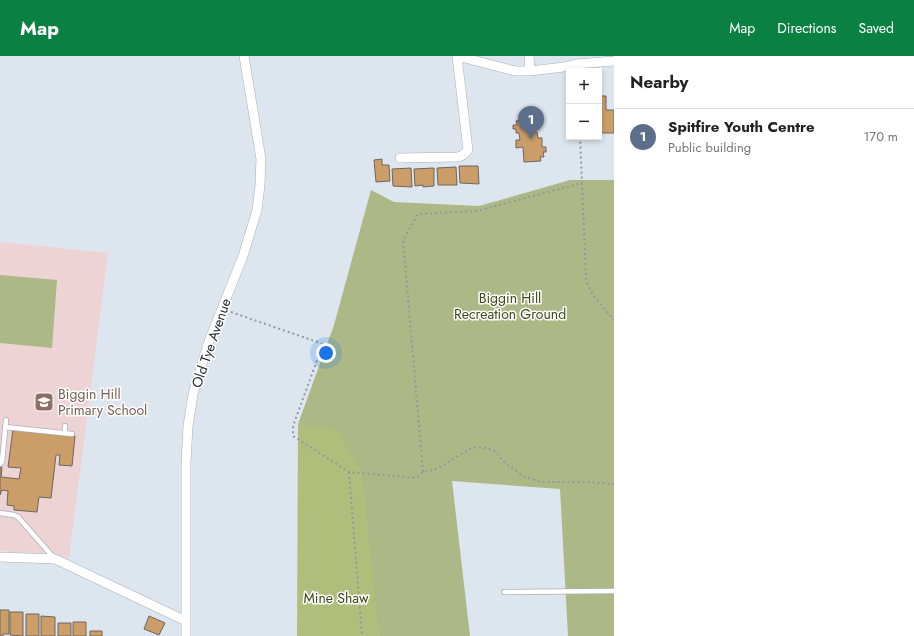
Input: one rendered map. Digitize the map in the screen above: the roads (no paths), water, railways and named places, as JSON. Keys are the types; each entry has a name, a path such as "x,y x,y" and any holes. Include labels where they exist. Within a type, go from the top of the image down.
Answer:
{"street":[{"name":"Old Tye Avenue","path":"186,636 186,462 188,426 193,394 208,344 243,256 257,210 260,185 261,159 244,56"},
{"path":"400,158 458,157 463,155 468,150 457,56 515,71 530,71 576,64 614,61"},
{"path":"528,56 530,71"},
{"path":"0,557 55,559 186,621"}],"lane":[{"path":"0,464 2,462 6,420"},
{"path":"65,426 65,433"},
{"path":"5,427 72,434"},
{"path":"0,513 18,517 55,559"},
{"path":"504,592 614,591"}],"place":[{"name":"Spitfire Youth Centre","path":"531,139"},
{"name":"Biggin Hill Primary School","path":"44,402"}],"park label":[{"name":"Biggin Hill Recreation Ground","path":"510,306"},
{"name":"Mine Shaw","path":"336,598"}]}
